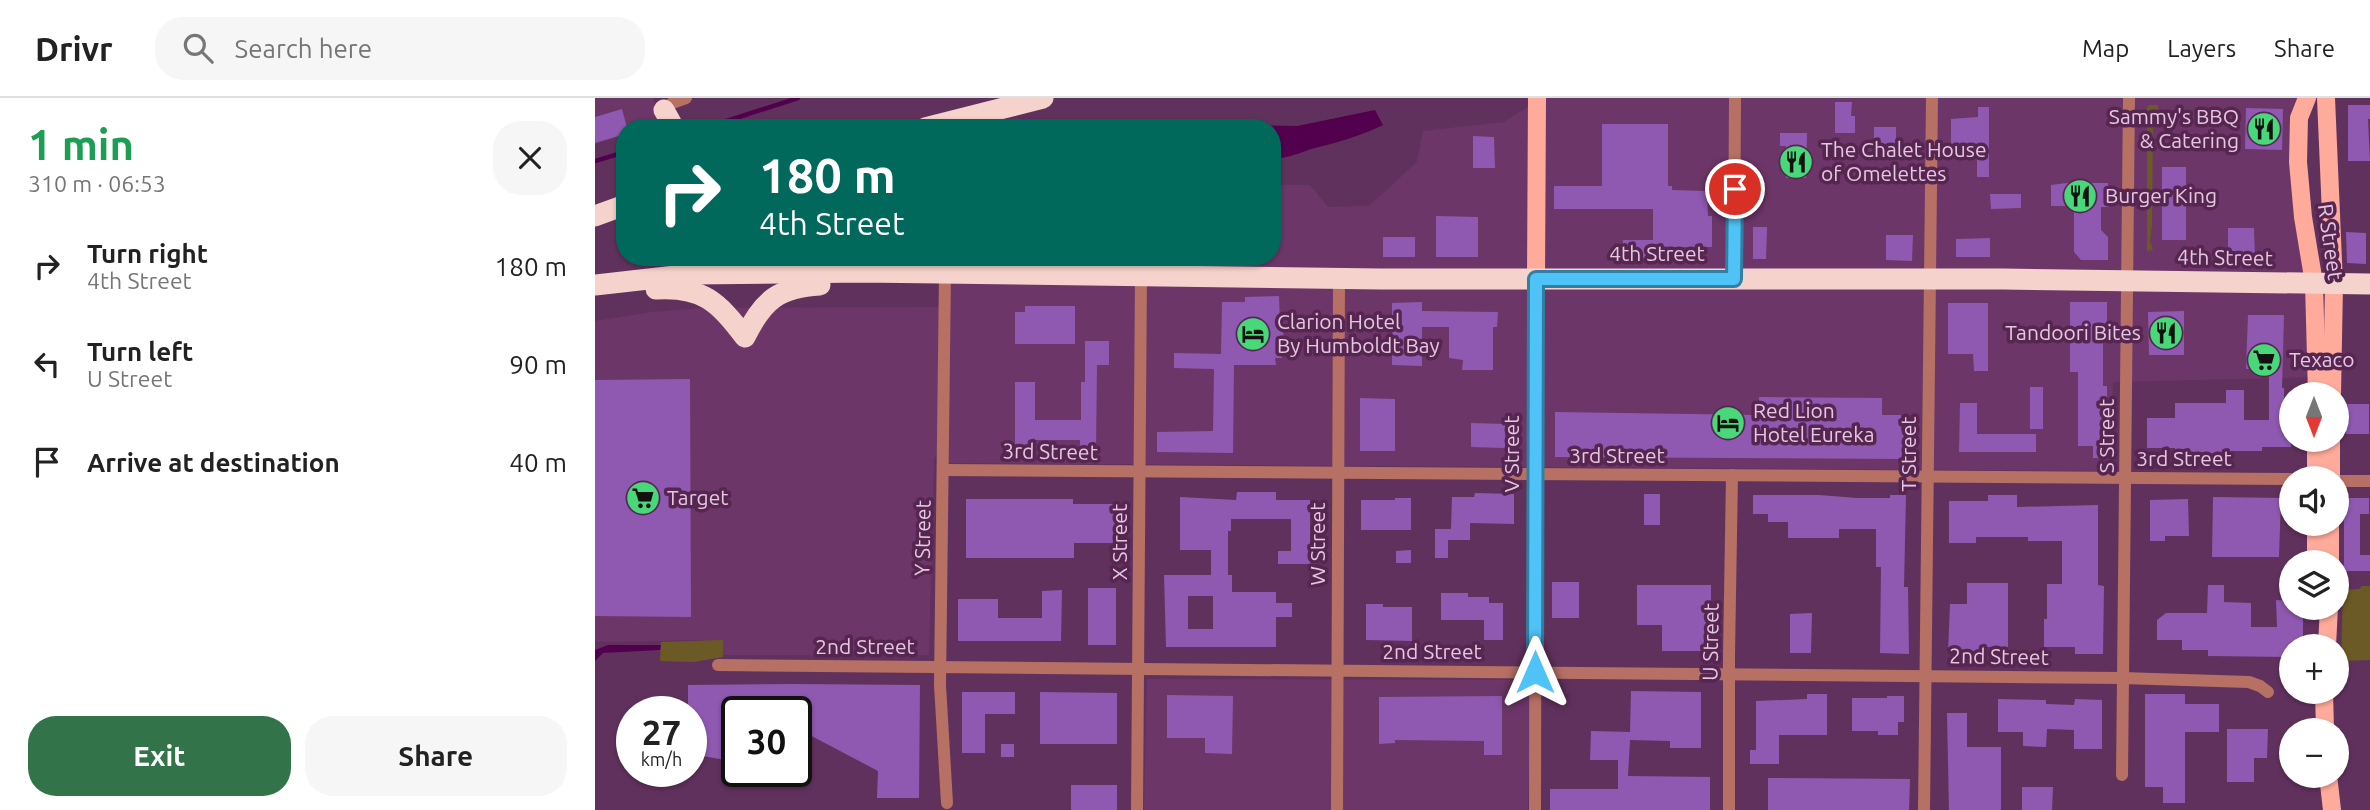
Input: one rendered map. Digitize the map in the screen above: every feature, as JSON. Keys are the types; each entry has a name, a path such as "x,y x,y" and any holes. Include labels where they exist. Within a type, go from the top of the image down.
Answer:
{"highway":[{"path":"960,119 1043,98"},
{"path":"595,218 616,209"},
{"path":"595,218 616,214"},
{"path":"595,297 661,289 689,290 724,310 745,337 762,308 783,291 801,286 842,284 863,272"},
{"name":"4th Street","path":"595,285 693,274 863,272 1339,278 1929,279 2370,284"}],"main road":[{"name":"V Street","path":"1536,279 1537,98"},
{"name":"R Street","path":"2307,98 2299,117 2298,162 2303,217 2324,283 2331,382"},
{"name":"R Street","path":"2318,382 2324,283 2326,98"},
{"path":"2329,788 2332,810"}],"street":[{"path":"669,119 672,103 686,98"},
{"path":"1734,279 1735,98"},
{"name":"T Street","path":"1924,810 1932,98"},
{"name":"S Street","path":"2122,775 2129,98"},
{"name":"Y Street","path":"945,272 940,667 947,803"},
{"name":"X Street","path":"1137,810 1141,274"},
{"name":"W Street","path":"1337,810 1339,278"},
{"name":"V Street","path":"1535,810 1536,279"},
{"name":"3rd Street","path":"943,470 2279,479"},
{"name":"U Street","path":"1729,810 1732,475"},
{"path":"2349,481 2370,481"},
{"name":"2nd Street","path":"718,665 2122,678 2249,682 2268,692"}],"shaded area":[{"path":"595,98 653,98 658,119 616,119 616,138 595,144"},
{"path":"1542,98 2299,98 2313,377 2113,382 2111,471 949,463 949,266 1281,266 1281,185 1310,185 1328,207 1369,206 1417,162 1423,131 1504,122"},
{"path":"2158,105 2158,116 2153,126 2150,242 2153,250 2147,251 2147,107"},
{"path":"1375,110 1383,125 1341,141 1281,157 1281,126 1297,126"},
{"path":"941,307 939,454 934,458 929,655 722,655 703,640 595,642 595,321 651,312 703,308"},
{"path":"2362,586 2370,586 2370,660 2349,661 2349,634 2342,634 2342,620 2349,620 2349,590"},
{"path":"723,640 723,657 693,662 660,661 661,642"},
{"path":"608,645 661,645 660,650 603,653 595,661 595,650"},
{"path":"1147,679 1531,680 1528,810 1144,810"}],"building":[{"path":"1835,102 1852,102 1851,116 1855,116 1855,133 1835,133"},
{"path":"2348,105 2370,105 2370,161 2348,161"},
{"path":"1978,107 1989,107 1989,177 1977,177 1977,149 1951,155 1951,119 1978,117"},
{"name":"Sammy's BBQ & Catering","path":"2246,108 2283,109 2282,150 2245,149"},
{"path":"622,109 625,119 616,119 616,137 595,143 595,117"},
{"path":"1602,124 1668,124 1668,186 1672,186 1672,190 1707,191 1708,216 1712,216 1712,247 1672,247 1672,258 1622,258 1623,240 1653,240 1653,209 1554,209 1554,186 1602,186"},
{"path":"1874,127 1896,127 1896,155 1874,155"},
{"name":"The Chalet House of Omelettes","path":"1780,133 1807,133 1806,178 1786,178 1786,146 1780,146"},
{"path":"1473,136 1494,137 1495,168 1473,168"},
{"path":"2162,167 2186,167 2186,240 2162,240"},
{"path":"2108,183 2109,207 2101,207 2101,230 2108,237 2108,260 2081,260 2074,252 2074,206 2051,206 2051,185"},
{"path":"1990,194 2021,194 2021,208 1991,209"},
{"path":"1436,216 1478,217 1478,257 1436,257"},
{"path":"1753,227 1767,227 1766,259 1753,259"},
{"path":"2228,228 2254,228 2255,261 2228,261"},
{"path":"2346,232 2366,233 2366,264 2347,263"},
{"path":"1886,235 1913,235 1912,261 1886,260"},
{"path":"1383,237 1415,237 1415,257 1383,257"},
{"path":"1990,238 1990,257 1956,257 1956,239"},
{"path":"1279,296 1280,322 1284,322 1282,358 1275,358 1276,365 1234,365 1233,453 1157,452 1157,432 1213,431 1214,369 1174,368 1174,353 1221,354 1222,302 1245,302 1245,297"},
{"path":"1422,302 1422,311 1498,312 1497,327 1493,327 1493,370 1462,370 1463,360 1449,358 1449,327 1422,327 1422,366 1392,365 1392,303"},
{"path":"2070,302 2107,302 2107,328 2103,328 2103,386 2107,386 2108,458 2093,458 2093,446 2078,446 2078,372 2070,372"},
{"path":"1948,303 1988,303 1988,371 1974,371 1973,354 1948,354"},
{"path":"1025,306 1075,306 1075,344 1015,344 1015,312 1025,312"},
{"name":"Tandoori Bites","path":"2184,311 2184,355 2149,355 2148,312"},
{"path":"2248,315 2284,315 2282,382 2279,382 2279,447 2262,447 2262,451 2231,451 2231,454 2147,448 2147,418 2175,418 2175,403 2226,403 2226,390 2244,390 2244,420 2269,420 2269,369 2246,369"},
{"path":"1085,341 1109,341 1109,365 1097,365 1096,449 1080,449 1080,440 1035,440 1035,451 1015,451 1015,382 1035,382 1035,420 1081,420"},
{"name":"Target","path":"690,379 691,617 595,616 595,380"},
{"path":"2030,387 2043,387 2043,429 2030,429"},
{"name":"Red Lion Hotel Eureka","path":"1759,397 1882,398 1882,415 1901,415 1901,430 1908,431 1907,459 1555,457 1555,412 1759,415"},
{"path":"1360,398 1395,399 1395,451 1360,451"},
{"path":"1960,403 1977,403 1977,434 2036,434 2036,452 1959,452"},
{"path":"2349,404 2369,404 2369,434 2349,434"},
{"path":"1471,423 1505,424 1505,448 1471,447"},
{"path":"1237,492 1276,492 1276,500 1310,500 1310,551 1316,551 1316,564 1278,564 1278,551 1291,551 1291,519 1231,519 1231,531 1228,531 1228,575 1232,575 1232,592 1276,592 1276,603 1292,603 1292,617 1276,617 1276,647 1166,647 1164,575 1211,575 1211,550 1180,550 1180,497 1236,500","holes":["1188,596 1213,596 1213,629 1188,629"]},
{"path":"1475,493 1514,494 1514,524 1470,523 1470,540 1448,540 1448,558 1435,558 1435,529 1451,529 1452,497 1474,497"},
{"path":"1644,494 1660,494 1660,525 1644,525"},
{"path":"1753,495 1890,498 1890,495 1906,495 1904,587 1908,587 1909,654 1880,653 1881,567 1876,567 1876,529 1839,529 1839,538 1788,538 1788,522 1768,522 1768,514 1753,514"},
{"path":"1988,495 2017,495 2017,507 2098,505 2098,585 2104,586 2103,654 2075,654 2075,647 2044,647 2047,584 2062,584 2062,541 2028,541 2028,537 1976,537 1976,543 1949,543 1949,501 1988,501"},
{"path":"2213,497 2279,498 2279,557 2212,557"},
{"path":"1411,498 1411,530 1361,530 1361,500"},
{"path":"2349,498 2369,498 2369,514 2360,514 2360,555 2370,555 2370,571 2349,571 2349,550 2344,550 2344,536 2349,536"},
{"path":"966,499 1073,499 1073,504 1115,504 1115,543 1074,543 1074,558 966,558"},
{"path":"2188,499 2189,536 2165,536 2165,541 2150,541 2150,500"},
{"path":"1411,550 1411,563 1396,563 1396,551"},
{"path":"1552,582 1579,582 1579,618 1552,618"},
{"path":"1967,583 2008,583 2008,647 1980,647 1980,653 1948,653 1950,604 1967,604"},
{"path":"1637,585 1711,585 1711,651 1662,651 1662,625 1637,625"},
{"path":"2208,585 2224,585 2224,602 2251,603 2251,627 2277,627 2276,600 2279,600 2279,620 2303,620 2303,634 2279,634 2279,657 2208,656 2208,650 2182,650 2182,640 2157,640 2157,620 2166,613 2207,613"},
{"path":"1088,588 1116,588 1116,645 1088,645"},
{"path":"1062,590 1061,641 958,641 958,599 998,599 998,618 1042,618 1042,591"},
{"path":"1441,593 1468,593 1468,597 1489,597 1489,603 1503,603 1503,640 1484,640 1484,620 1441,620"},
{"path":"1366,604 1412,607 1412,641 1366,640"},
{"path":"1812,613 1811,653 1790,653 1790,614"},
{"path":"688,685 920,685 919,798 877,798 878,771 812,736 812,696 721,696 721,759 707,757 707,696 688,696"},
{"path":"1631,691 1701,692 1701,748 1670,748 1670,741 1630,740 1628,776 1710,777 1710,810 1550,810 1550,789 1618,789 1618,760 1590,760 1591,731 1630,732"},
{"path":"962,692 1015,692 1015,714 985,714 985,753 962,753"},
{"path":"1040,692 1117,693 1117,744 1040,744"},
{"path":"1807,694 1827,694 1827,735 1779,735 1779,764 1750,764 1750,750 1756,750 1756,701 1807,699"},
{"path":"2145,694 2185,694 2185,704 2219,704 2219,732 2185,732 2185,803 2163,803 2163,787 2145,787"},
{"path":"1167,695 1233,696 1232,754 1205,753 1205,738 1167,738"},
{"path":"1502,696 1502,755 1484,755 1484,741 1395,740 1395,743 1379,744 1379,697"},
{"path":"1904,696 1904,722 1898,722 1898,735 1878,735 1878,731 1852,731 1852,698"},
{"path":"1998,699 2046,700 2046,704 2074,705 2075,699 2102,700 2102,749 2074,749 2074,730 2047,729 2046,747 2023,746 2023,732 1998,732"},
{"path":"1947,713 1967,713 1967,747 2001,747 2001,810 1949,810"},
{"path":"2227,729 2268,729 2267,758 2254,758 2254,782 2227,782"},
{"path":"1001,744 1014,744 1014,757 1001,757"},
{"path":"1768,778 1910,779 1909,810 1768,810"},
{"path":"1071,785 1117,785 1117,810 1071,810"},
{"path":"2022,787 2053,787 2052,810 2022,810"}],"waterway":[{"path":"733,119 798,98"},
{"path":"595,161 616,155"}],"place":[{"name":"Sammy's BBQ & Catering","path":"2264,129"},
{"name":"The Chalet House of Omelettes","path":"1796,162"},
{"name":"Burger King","path":"2080,196"},
{"name":"Tandoori Bites","path":"2166,333"},
{"name":"Clarion Hotel By Humboldt Bay","path":"1253,334"},
{"name":"Texaco","path":"2264,360"},
{"name":"Red Lion Hotel Eureka","path":"1728,423"},
{"name":"Target","path":"643,498"}],"route":[{"path":"1535,672 1536,279 1734,279 1735,189"}]}
